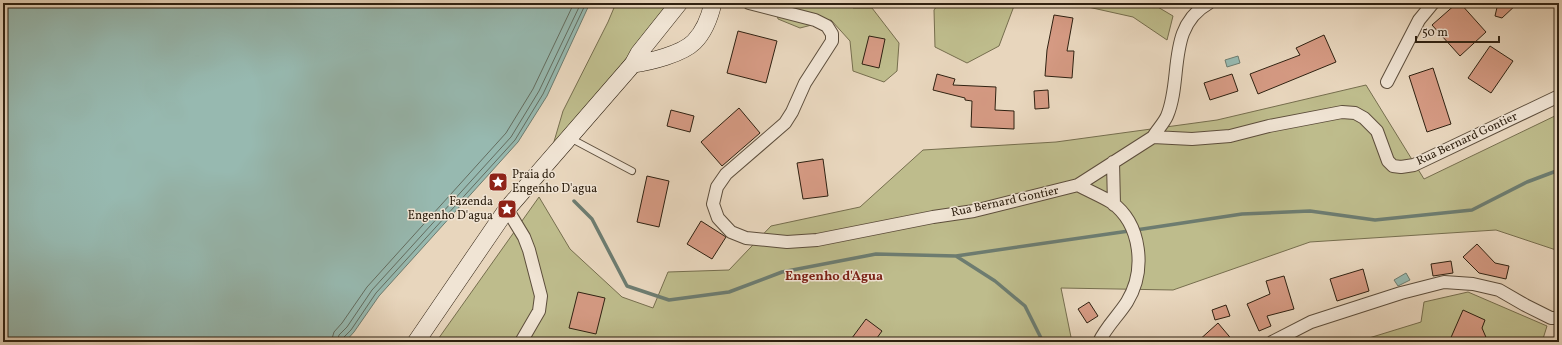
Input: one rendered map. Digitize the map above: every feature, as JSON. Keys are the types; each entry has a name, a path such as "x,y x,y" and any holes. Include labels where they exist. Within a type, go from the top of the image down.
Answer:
{"main road":[{"path":"416,342 507,209 633,64 639,53 680,3"},
{"path":"633,64 647,62 671,54 694,42 701,33 711,14 713,3"},
{"path":"656,34 671,54"}],"street":[{"name":"Rua Bernard Gontier","path":"749,3 815,20 827,26 832,34 832,41 805,83 792,112 785,122 726,174 717,187 713,204 718,218 731,232 746,238 787,242 818,240 933,217 974,211 1078,185 1153,137 1192,139 1230,136 1269,126 1342,112 1355,113 1364,118 1377,131 1388,160 1393,166 1401,167 1414,165 1559,96"},
{"path":"1153,137 1166,117 1172,98 1182,38 1188,20 1199,9 1209,3"},
{"path":"1387,82 1419,20 1433,3"},
{"path":"1113,162 1114,205"},
{"path":"1078,185 1114,205 1126,218 1133,230 1139,248 1138,277 1128,301 1104,332 1099,342"},
{"path":"507,209 526,244 541,296 539,311 521,342"},
{"path":"1272,342 1311,322 1401,293 1444,282 1473,284 1499,290 1551,318 1559,318"}],"lane":[{"path":"569,138 632,171"}],"shaded area":[{"path":"616,3 669,3 557,148 553,145 563,111"},
{"path":"774,3 848,3 853,8 872,8 899,43 897,71 884,82 853,71 850,41 831,20 800,28 778,19"},
{"path":"939,3 1021,3 1014,6 999,46 967,63 935,47 934,10"},
{"path":"1070,3 1151,3 1173,16 1167,40 1133,17"},
{"path":"1366,85 1424,179 1559,114 1559,251 1496,230 1310,242 1173,290 1061,288 1072,342 436,342 539,197 570,249 622,297 653,308 668,272 729,270 771,226 860,207 923,150 1056,142 1217,120"},
{"path":"1468,292 1547,326 1542,342 1356,342 1421,322 1424,302"}],"water":[{"path":"3,3 590,3 547,96 518,142 379,296 354,332 345,342 3,342"},
{"path":"1238,56 1240,63 1227,67 1225,60"},
{"path":"1406,273 1410,280 1398,286 1394,280"}],"building":[{"path":"1457,3 1460,3 1486,32 1460,56 1432,25"},
{"path":"1498,3 1518,3 1502,18 1495,16"},
{"path":"1054,15 1073,18 1067,51 1074,51 1072,78 1045,76 1047,50"},
{"path":"738,31 777,41 766,83 727,73"},
{"path":"1324,35 1336,62 1258,94 1250,74 1300,55 1296,48"},
{"path":"869,36 885,39 879,68 862,64"},
{"path":"1490,46 1513,61 1491,93 1468,78"},
{"path":"1433,68 1451,124 1427,132 1409,76"},
{"path":"937,74 955,79 953,85 996,87 995,110 1014,111 1014,129 971,127 972,101 933,90"},
{"path":"1232,74 1238,91 1210,100 1204,83"},
{"path":"1048,90 1049,108 1035,109 1034,91"},
{"path":"739,108 760,133 722,166 701,142"},
{"path":"671,110 694,116 690,132 667,126"},
{"path":"823,159 828,196 803,199 797,163"},
{"path":"647,176 669,181 659,227 637,222"},
{"path":"701,221 726,237 712,259 687,244"},
{"path":"1477,244 1495,263 1509,266 1506,279 1479,273 1463,257"},
{"path":"1451,261 1453,273 1433,276 1431,264"},
{"path":"1363,269 1369,291 1337,301 1330,279"},
{"path":"1284,276 1294,309 1267,316 1271,326 1259,331 1247,304 1270,294 1266,281"},
{"path":"578,292 605,298 596,334 569,328"},
{"path":"1089,302 1098,316 1087,323 1078,309"},
{"path":"1226,305 1230,316 1215,320 1212,310"},
{"path":"1463,310 1485,320 1482,328 1488,342 1449,342"},
{"path":"866,319 882,331 874,342 849,342"},
{"path":"1218,323 1234,342 1197,342"}],"waterway":[{"path":"1136,230 1242,214 1310,211 1375,220 1472,210 1527,182 1559,170"},
{"path":"574,201 592,219 627,286 669,300 729,292 782,272 876,254 956,256 995,281 1025,306 1043,342"},
{"path":"956,256 1129,231"}],"place":[{"name":"Praia do Engenho D'agua","path":"498,182"},
{"name":"Fazenda Engenho D'agua","path":"507,209"}],"district":[{"name":"Engenho d'Agua","path":"834,277"}]}
